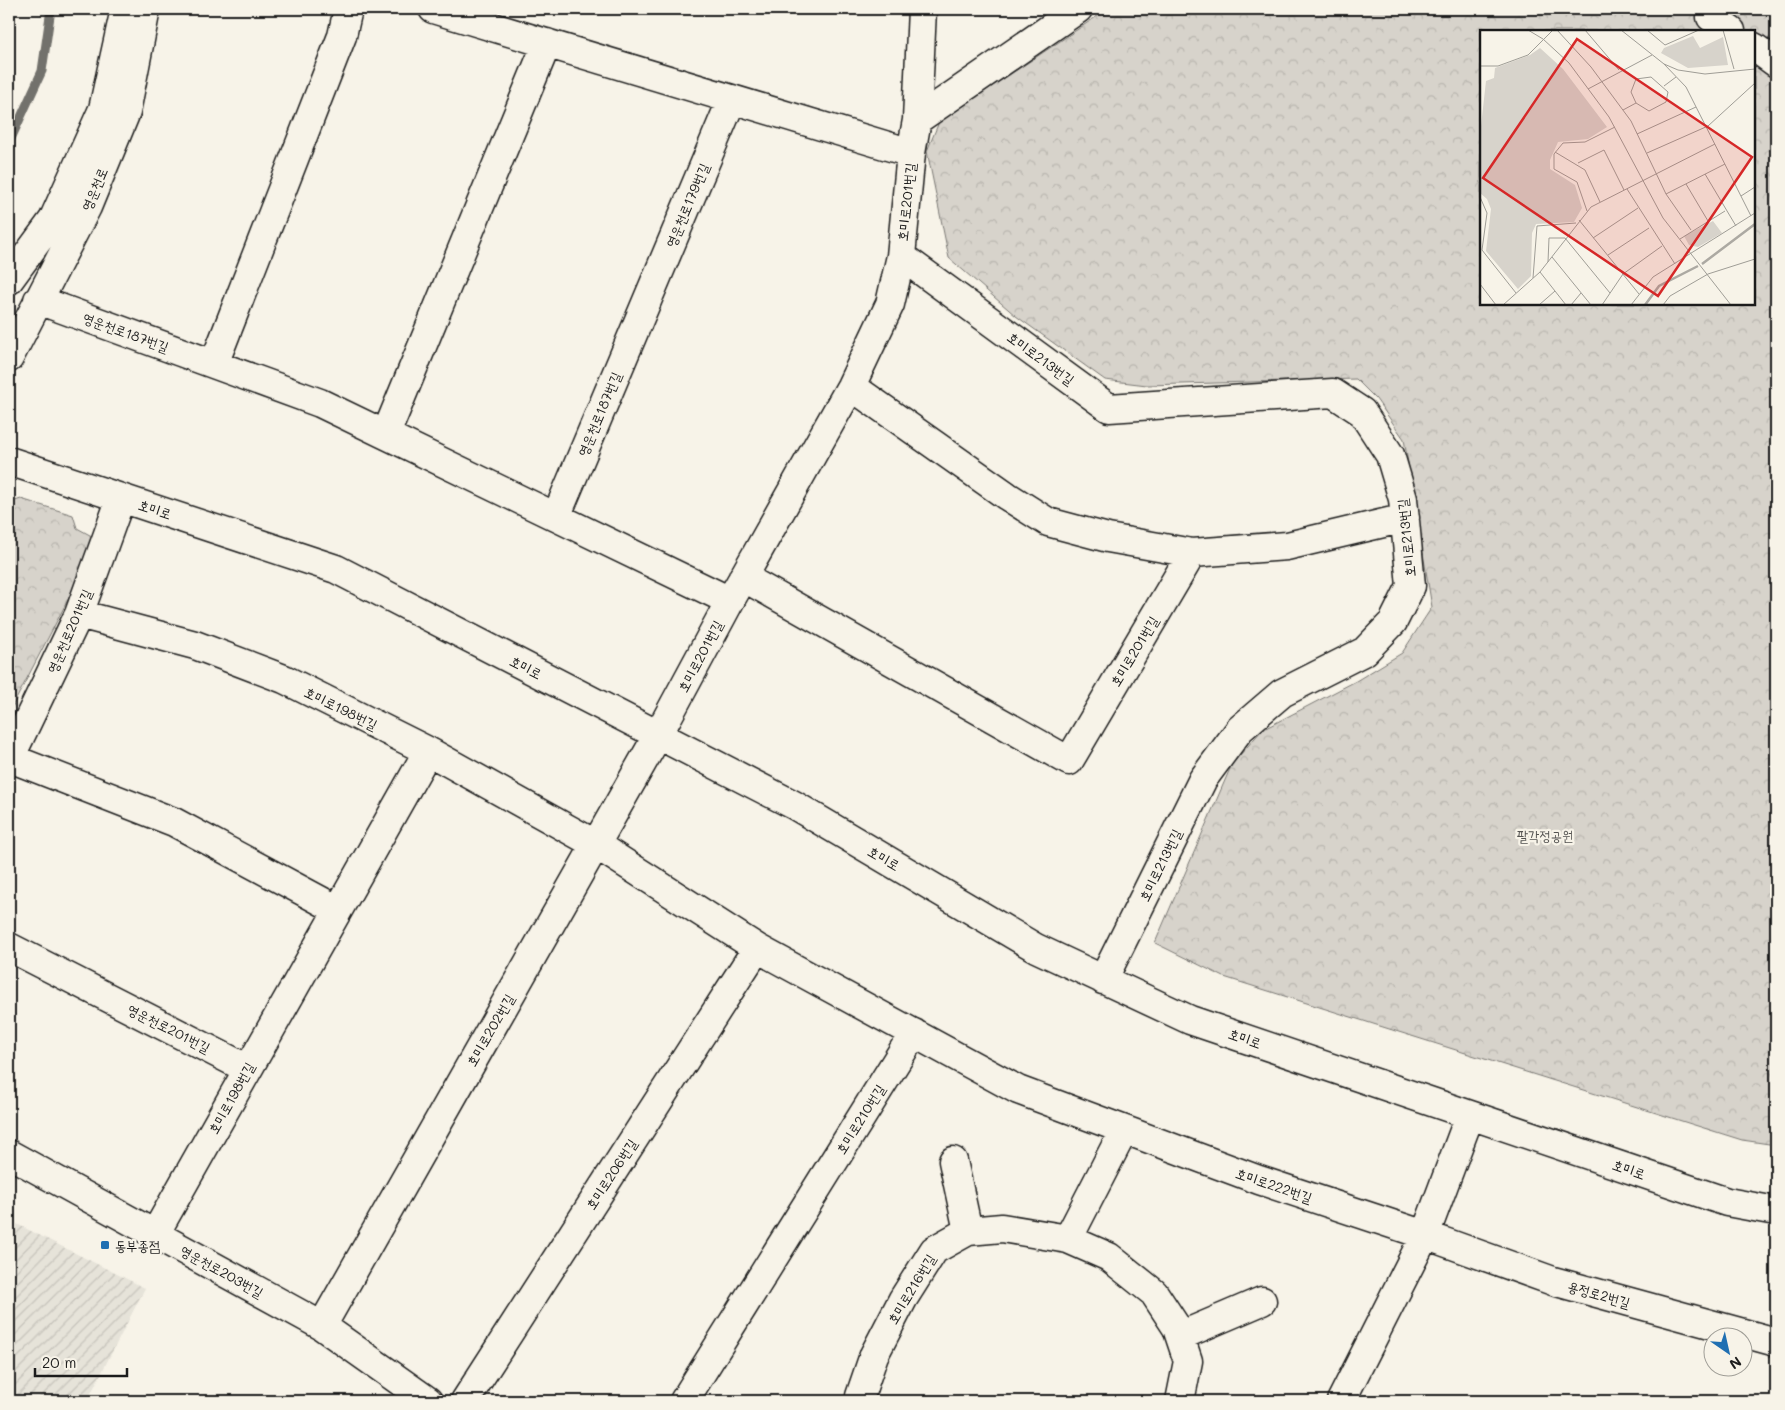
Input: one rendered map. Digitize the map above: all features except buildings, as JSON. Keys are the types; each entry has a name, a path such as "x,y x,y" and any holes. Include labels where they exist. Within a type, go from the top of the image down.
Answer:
{"street":[{"path":"9,280 53,220 103,108 125,9"},
{"name":"영운천로","path":"9,358 87,207 126,112 146,9"},
{"path":"214,364 342,36 348,9"},
{"path":"433,9 911,153"},
{"name":"호미로201번길","path":"658,735 743,577 851,386 890,304 901,256 911,153 917,120 922,9"},
{"path":"917,120 1078,9"},
{"path":"386,434 547,43"},
{"path":"1755,48 1776,63"},
{"name":"영운천로179번길","path":"643,311 732,99"},
{"name":"호미로213번길","path":"901,256 1109,408 1333,393 1362,412 1390,455 1403,499 1411,586 1393,622 1365,651 1282,693 1240,729 1203,779 1104,980"},
{"name":"영운천로187번길","path":"38,300 320,403 730,601"},
{"name":"영운천로187번길","path":"556,517 643,311"},
{"path":"851,386 1048,522 1108,538 1192,553 1287,546 1405,518"},
{"name":"호미로","path":"9,461 336,569 794,806 1036,948 1190,1020 1727,1202 1776,1211"},
{"name":"영운천로201번길","path":"9,759 79,614 121,498"},
{"name":"호미로201번길","path":"743,577 1069,761 1192,553"},
{"name":"호미로198번길","path":"79,614 195,645 284,679 428,751 154,1234"},
{"name":"호미로202번길","path":"322,1326 658,735"},
{"path":"428,751 595,844 757,948 1018,1090 1124,1130 1068,1239"},
{"path":"9,759 174,822 338,910"},
{"name":"영운천로201번길","path":"9,947 248,1069"},
{"name":"호미로206번길","path":"465,1401 757,948"},
{"name":"호미로210번길","path":"684,1401 914,1033"},
{"path":"1347,1400 1425,1235 1470,1115"},
{"name":"호미로222번길","path":"1124,1130 1259,1180 1425,1235"},
{"name":"영운천로203번길","path":"9,1154 322,1326 428,1401"},
{"path":"953,1161 968,1231"},
{"name":"호미로216번길","path":"862,1401 860,1396 874,1355 903,1299 934,1250 968,1231 1002,1228 1068,1239 1109,1257 1154,1293 1177,1328 1188,1361 1180,1401"},
{"name":"용정로2번길","path":"1425,1235 1553,1281 1776,1342"},
{"path":"1180,1336 1262,1301"}],"shaded area":[{"name":"동부종점","path":"9,1220 145,1288 87,1401 9,1401"}],"green space":[{"name":"팔각정공원","path":"1108,9 1776,9 1776,1145 1742,1140 1224,977 1155,943 1232,764 1262,730 1356,681 1402,653 1432,607 1404,439 1376,399 1356,379 1147,385 1105,380 1016,316 949,258 927,151 939,122"},
{"path":"21,499 73,515 77,528 99,540 9,713 9,503"}],"waterway":[{"path":"9,143 42,71 51,9"}],"place":[{"name":"동부종점","path":"105,1245"}]}
